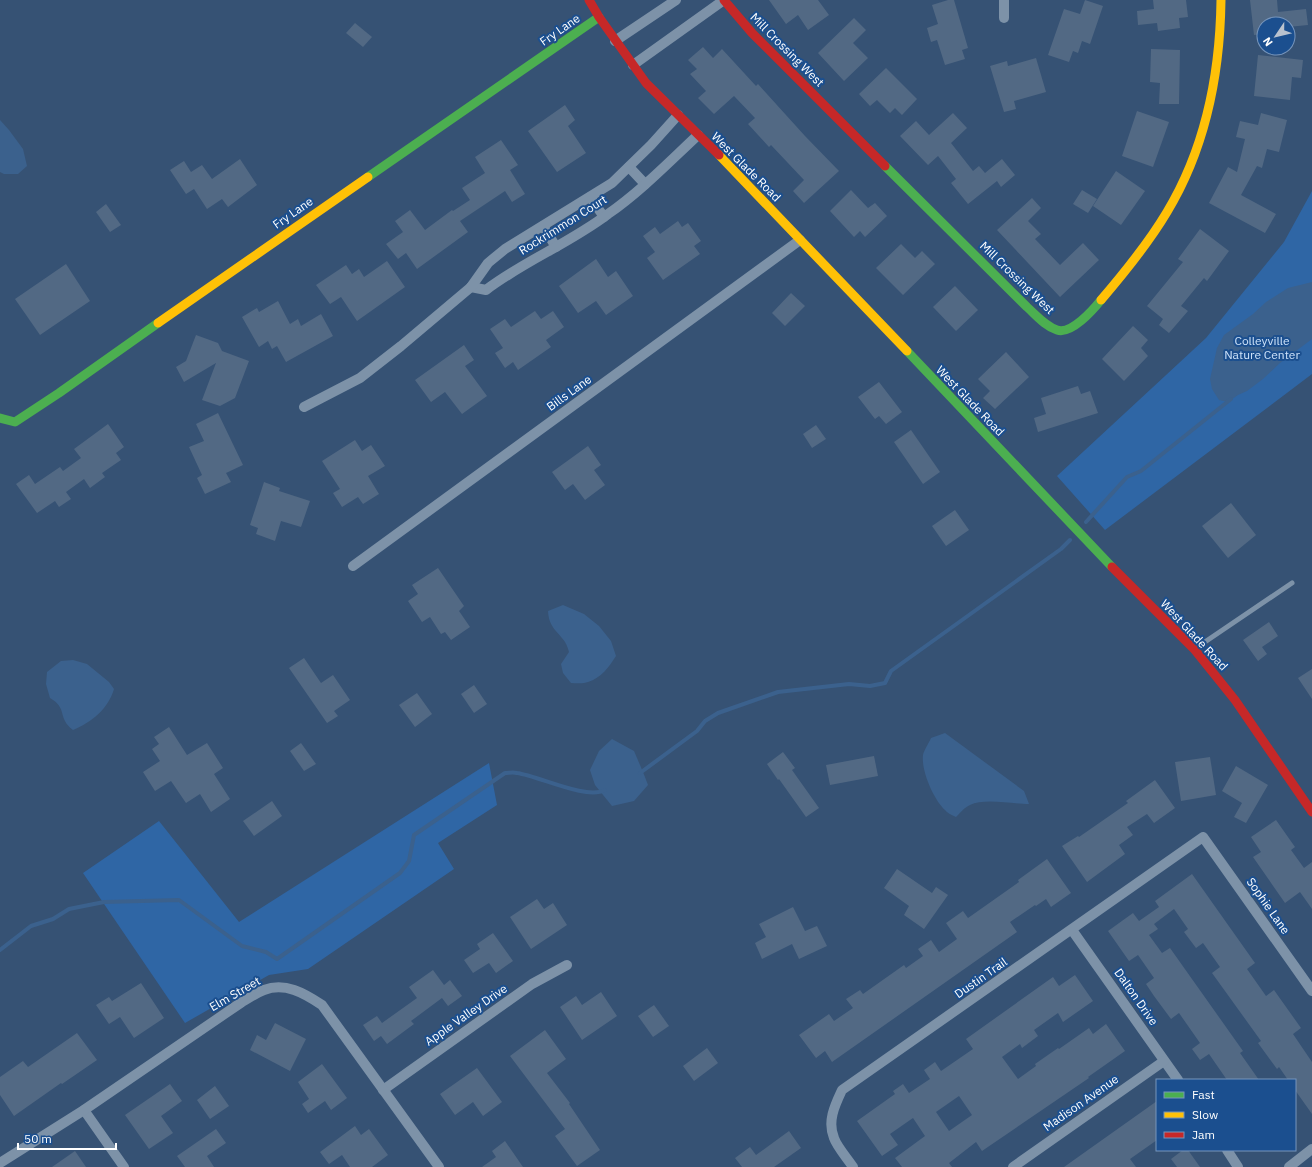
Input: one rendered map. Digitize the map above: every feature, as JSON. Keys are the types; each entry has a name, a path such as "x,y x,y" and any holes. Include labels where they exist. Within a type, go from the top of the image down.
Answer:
{"street":[{"name":"West Glade Road","path":"589,0 615,41 646,83 743,179 1102,557 1194,650 1235,700 1312,812"},
{"path":"615,41 676,0"},
{"path":"633,65 724,0"},
{"name":"Mill Crossing West","path":"724,0 752,33 1027,306 1052,328 1061,331 1070,329 1097,305 1126,272 1161,220 1182,184 1197,147 1210,103 1216,69 1222,0"},
{"path":"1004,0 1004,18"},
{"name":"Fry Lane","path":"0,418 15,422 22,418 273,242 599,17"},
{"name":"Rockrimmon Court","path":"304,407 360,378 401,346 471,287 488,263 505,249 612,183 651,145 678,115"},
{"name":"Rockrimmon Court","path":"471,287 486,290 506,275 556,247 604,217 645,184 698,135"},
{"path":"629,167 645,184"},
{"path":"590,197 604,217"},
{"path":"544,226 556,247"},
{"name":"Bills Lane","path":"353,566 800,240"},
{"name":"Dustin Trail","path":"853,1167 834,1139 831,1124 834,1110 842,1090 1203,837"},
{"name":"Sophie Lane","path":"1203,837 1312,991"},
{"name":"Dalton Drive","path":"1072,930 1177,1079"},
{"name":"Apple Valley Drive","path":"383,1090 532,984 567,965"},
{"name":"Elm Street","path":"0,1163 84,1110 242,1002 263,990 275,987 297,990 322,1005 439,1167"},
{"name":"Madison Avenue","path":"1013,1167 1164,1061"},
{"path":"84,1110 124,1167"},
{"path":"1289,1167 1312,1149"},
{"path":"1227,1151 1238,1167"}],"lane":[{"path":"1194,650 1292,583"}],"green space":[{"name":"Colleyville Nature Center","path":"1312,191 1312,374 1105,530 1057,476 1206,338 1284,242"},
{"path":"489,763 497,805 438,843 454,869 308,969 269,975 185,1023 83,873 159,821 239,922"}],"shaded area":[{"path":"0,120 23,149 27,166 18,174 4,174 0,172"},
{"path":"1312,282 1312,339 1280,363 1263,379 1247,391 1228,402 1219,400 1212,389 1210,379 1217,348 1224,335 1253,314 1266,302 1288,288"},
{"path":"563,605 584,614 599,626 611,641 616,656 601,675 586,683 571,683 563,673 561,664 569,652 565,642 552,625 548,611"},
{"path":"73,660 87,664 109,682 114,689 108,703 93,719 73,730 65,721 59,706 50,698 46,684 47,672 61,661"},
{"path":"945,733 1024,791 1029,804 983,802 968,806 956,817 947,812 929,785 923,762 923,755 931,738"},
{"path":"612,739 634,751 648,785 634,801 612,806 595,785 590,770 599,751"}],"building":[{"path":"769,0 818,0 829,15 808,30 798,15 786,24"},
{"path":"948,0 954,0 968,48 962,50 965,59 945,65 937,40 931,42 927,28 938,24 932,5"},
{"path":"1085,0 1103,6 1090,44 1082,41 1078,53 1073,51 1069,62 1048,55 1064,9 1080,14"},
{"path":"1153,0 1186,0 1188,17 1179,18 1180,28 1158,31 1157,23 1138,25 1137,11 1154,9"},
{"path":"1250,0 1277,0 1278,12 1306,9 1308,25 1296,26 1296,16 1256,16 1256,35 1254,35"},
{"path":"854,18 866,30 853,43 868,58 844,81 818,53"},
{"path":"355,23 372,37 363,47 346,33"},
{"path":"703,47 713,58 722,49 756,86 758,84 839,171 804,203 793,191 804,180 771,145 769,147 748,124 755,118 734,96 714,114 698,98 706,91 690,74 697,69 688,60"},
{"path":"1151,49 1180,50 1179,104 1159,104 1160,83 1150,82"},
{"path":"1258,56 1303,60 1301,78 1292,77 1290,100 1254,96"},
{"path":"1036,58 1046,92 1014,101 1016,109 1004,112 990,66 1007,61 1008,66"},
{"path":"886,68 917,99 902,115 895,108 890,113 877,100 870,106 859,94"},
{"path":"565,105 575,120 568,126 586,153 557,172 528,131"},
{"path":"1137,111 1169,122 1153,167 1122,156"},
{"path":"953,113 967,128 951,143 973,171 979,166 985,173 1002,159 1015,175 1001,187 997,181 968,204 951,183 956,179 938,156 928,165 900,136 916,121 929,135"},
{"path":"1261,113 1287,120 1279,152 1267,149 1262,168 1257,166 1241,195 1276,214 1265,233 1209,203 1228,167 1237,172 1245,139 1236,137 1240,121 1258,125"},
{"path":"501,140 518,165 510,170 525,194 512,202 505,191 460,221 468,232 417,269 406,253 398,259 386,244 403,232 395,221 410,210 425,230 452,210 453,211 470,200 462,188 485,173 475,157"},
{"path":"240,159 257,185 228,207 222,199 207,209 194,189 186,194 170,170 184,161 191,172 202,165 212,179"},
{"path":"1116,171 1145,191 1121,225 1093,206"},
{"path":"851,190 868,208 875,203 887,216 865,237 860,231 854,237 830,211"},
{"path":"1082,190 1097,199 1088,213 1073,204"},
{"path":"1032,198 1041,208 1028,221 1041,234 1035,239 1060,265 1083,243 1099,260 1060,297 997,230"},
{"path":"106,204 121,225 110,232 96,212"},
{"path":"678,221 682,227 688,223 701,241 694,246 700,254 663,280 647,258 655,252 643,236 655,227 660,234"},
{"path":"1200,229 1229,251 1207,281 1204,278 1181,306 1188,311 1169,333 1159,325 1163,319 1147,306 1183,262 1178,259"},
{"path":"901,244 915,258 922,251 935,264 903,295 876,268"},
{"path":"596,259 608,277 616,271 633,296 606,315 596,301 578,313 559,286"},
{"path":"387,261 405,287 357,321 341,297 330,304 316,285 346,265 352,274 359,269 364,277"},
{"path":"66,264 90,301 40,335 15,299"},
{"path":"955,286 978,310 956,331 933,307"},
{"path":"791,293 805,306 785,326 772,313"},
{"path":"278,301 290,324 298,319 301,326 321,314 333,336 286,362 277,346 272,349 268,341 259,347 242,317 257,308 259,312"},
{"path":"535,311 541,319 553,311 564,327 546,340 551,347 518,370 513,362 505,368 495,353 503,348 490,329 505,319 511,327"},
{"path":"1133,326 1148,340 1141,348 1148,356 1124,381 1102,359"},
{"path":"196,335 218,343 222,351 249,361 235,398 220,406 202,400 216,363 184,382 176,367 186,361"},
{"path":"464,345 474,360 465,366 487,396 462,414 445,392 431,402 415,380"},
{"path":"1006,352 1029,377 995,409 983,398 990,391 978,379"},
{"path":"879,382 902,412 886,424 879,416 875,419 858,397"},
{"path":"1078,386 1081,394 1090,391 1098,413 1038,432 1034,418 1046,414 1041,398"},
{"path":"218,413 243,465 226,473 231,482 205,494 197,478 202,475 189,447 204,441 196,424"},
{"path":"108,424 124,447 116,453 121,460 102,473 105,477 90,488 84,479 66,492 71,499 59,507 55,501 37,513 16,484 29,475 35,484 60,467 63,471 81,458 74,449"},
{"path":"816,425 826,439 812,448 803,434"},
{"path":"911,430 940,472 923,484 894,442"},
{"path":"355,440 362,451 371,445 385,466 368,476 379,494 363,504 358,497 342,507 333,493 340,489 322,461"},
{"path":"588,446 601,465 594,470 605,485 585,500 573,484 565,490 552,472"},
{"path":"264,482 280,488 279,491 310,501 301,527 281,521 275,541 256,534 258,528 250,525"},
{"path":"1231,503 1256,535 1228,558 1202,526"},
{"path":"955,510 969,530 946,546 932,526"},
{"path":"438,568 464,606 459,611 470,627 451,640 445,632 441,634 430,617 422,622 408,601 418,594 412,585"},
{"path":"1269,622 1278,636 1262,647 1267,654 1258,661 1243,640"},
{"path":"304,658 321,683 333,675 350,700 334,711 338,716 327,723 289,668"},
{"path":"1312,669 1312,699 1298,678"},
{"path":"474,685 487,704 474,713 461,694"},
{"path":"417,693 432,714 415,727 399,705"},
{"path":"169,727 187,755 207,743 223,768 214,774 230,799 211,812 200,794 186,803 171,781 155,791 143,772 160,761 152,749 159,744 154,737"},
{"path":"301,743 316,764 304,771 290,751"},
{"path":"783,752 795,768 792,770 819,808 806,817 767,764"},
{"path":"874,756 878,776 830,785 826,765"},
{"path":"1210,757 1216,795 1181,801 1175,762"},
{"path":"1236,766 1268,785 1246,823 1234,817 1242,803 1222,791"},
{"path":"1155,780 1175,808 1154,823 1147,814 1127,827 1133,835 1119,845 1125,854 1087,882 1062,846 1078,836 1079,837 1128,803 1126,801"},
{"path":"272,801 282,816 254,836 243,821"},
{"path":"1276,820 1295,847 1291,850 1304,868 1312,862 1312,909 1300,892 1285,903 1253,857 1261,852 1251,837"},
{"path":"1047,859 1071,893 1051,907 1046,899 1010,922 1017,932 832,1062 825,1051 816,1058 799,1035 829,1014 834,1021 853,1008 846,999 860,990 863,994 904,965 906,968 923,956 918,949 931,940 939,952 957,939 946,923 963,911 968,918 1019,882 1018,880"},
{"path":"897,869 932,893 936,887 948,895 924,929 904,915 909,906 884,888"},
{"path":"1192,874 1255,963 1247,969 1266,996 1274,990 1301,1028 1293,1034 1312,1062 1312,1114 1296,1091 1296,1079 1287,1079 1279,1067 1277,1069 1258,1043 1261,1041 1212,973 1220,967 1203,943 1196,948 1184,932 1188,929 1174,909 1154,924 1158,929 1149,935 1162,953 1170,948 1243,1051 1240,1053 1258,1079 1226,1079 1209,1054 1200,1060 1192,1049 1200,1043 1179,1013 1171,1019 1154,996 1146,984 1154,978 1138,955 1129,961 1108,931 1133,913 1139,921 1159,907 1155,901"},
{"path":"537,899 544,909 553,903 567,925 531,949 510,917"},
{"path":"793,907 805,931 817,926 827,946 799,959 792,944 762,959 755,943 766,937 759,924"},
{"path":"493,933 513,961 496,973 489,963 473,973 464,960 480,949 477,944"},
{"path":"433,970 444,985 450,980 462,996 448,1006 442,998 411,1021 414,1024 387,1044 381,1036 374,1041 363,1025 377,1016 382,1023 417,998 409,987"},
{"path":"1075,975 1093,1001 1063,1022 1058,1013 1034,1030 1038,1036 1022,1048 1020,1044 1002,1057 1018,1079 1036,1066 1035,1064 1089,1028 1093,1034 1106,1024 1125,1051 1088,1077 1089,1078 982,1151 976,1142 949,1163 952,1167 902,1167 895,1158 925,1136 913,1118 890,1134 898,1145 882,1156 857,1121 895,1094 893,1091 903,1084 909,1093 930,1079 924,1070 935,1062 941,1071 973,1049 966,1039 1053,977 1059,986","holes":["959,1096 972,1115 949,1131 936,1112"]},
{"path":"141,983 164,1018 134,1038 120,1017 109,1024 96,1005 109,997 112,1001"},
{"path":"601,992 617,1016 582,1040 560,1007 576,996 582,1005"},
{"path":"654,1005 669,1026 653,1037 638,1016"},
{"path":"275,1023 306,1039 290,1071 250,1050 257,1035 266,1040"},
{"path":"545,1030 566,1059 547,1073 570,1103 569,1104 600,1150 577,1166 555,1136 565,1129 510,1056"},
{"path":"77,1033 97,1060 14,1116 0,1095 0,1077 23,1061 28,1067"},
{"path":"707,1048 718,1063 694,1081 683,1066"},
{"path":"322,1064 347,1098 331,1110 325,1101 308,1113 302,1104 309,1099 298,1082"},
{"path":"477,1068 502,1102 483,1116 473,1102 455,1115 440,1094"},
{"path":"170,1084 182,1101 161,1116 173,1133 149,1149 125,1115"},
{"path":"215,1086 229,1106 210,1119 197,1100"},
{"path":"1156,1102 1156,1141 1130,1159 1136,1167 1064,1167"},
{"path":"355,1126 361,1135 369,1129 388,1155 372,1167 350,1167 342,1155 329,1164 320,1152"},
{"path":"216,1129 226,1143 207,1156 214,1167 185,1167 177,1156"},
{"path":"789,1131 801,1148 774,1167 742,1167 735,1158 750,1147 756,1155"},
{"path":"505,1141 523,1167 482,1167 496,1157 492,1151"},
{"path":"75,1151 86,1167 52,1167"},
{"path":"1182,1151 1189,1151 1200,1167 1177,1167 1171,1159"}],"waterway":[{"path":"1086,522 1127,477 1141,471 1231,399"},
{"path":"640,773 697,731 705,721 718,713 778,692 849,684 870,686 885,683 891,671 1061,549 1070,540"},
{"path":"0,950 31,926 53,919 69,909 104,902 179,900 242,946 266,952 277,959 400,873 409,861 414,835 505,773 526,775 586,792 605,790"}],"traffic: fast":[{"path":"368,177 599,17"},
{"path":"885,166 1027,307 1049,326 1063,331 1069,329 1081,321 1101,300"},
{"path":"0,418 15,422 59,393 158,323"},
{"path":"907,351 1112,567"}],"traffic: slow":[{"path":"1101,300 1136,258 1160,224 1180,188 1191,163 1201,137 1213,83 1220,28 1221,0"},
{"path":"719,155 907,351"},
{"path":"158,323 368,177"}],"traffic: jam":[{"path":"589,0 599,17 646,83 719,155"},
{"path":"724,0 752,33 885,166"},
{"path":"1112,567 1194,649 1235,700 1312,812"}]}
